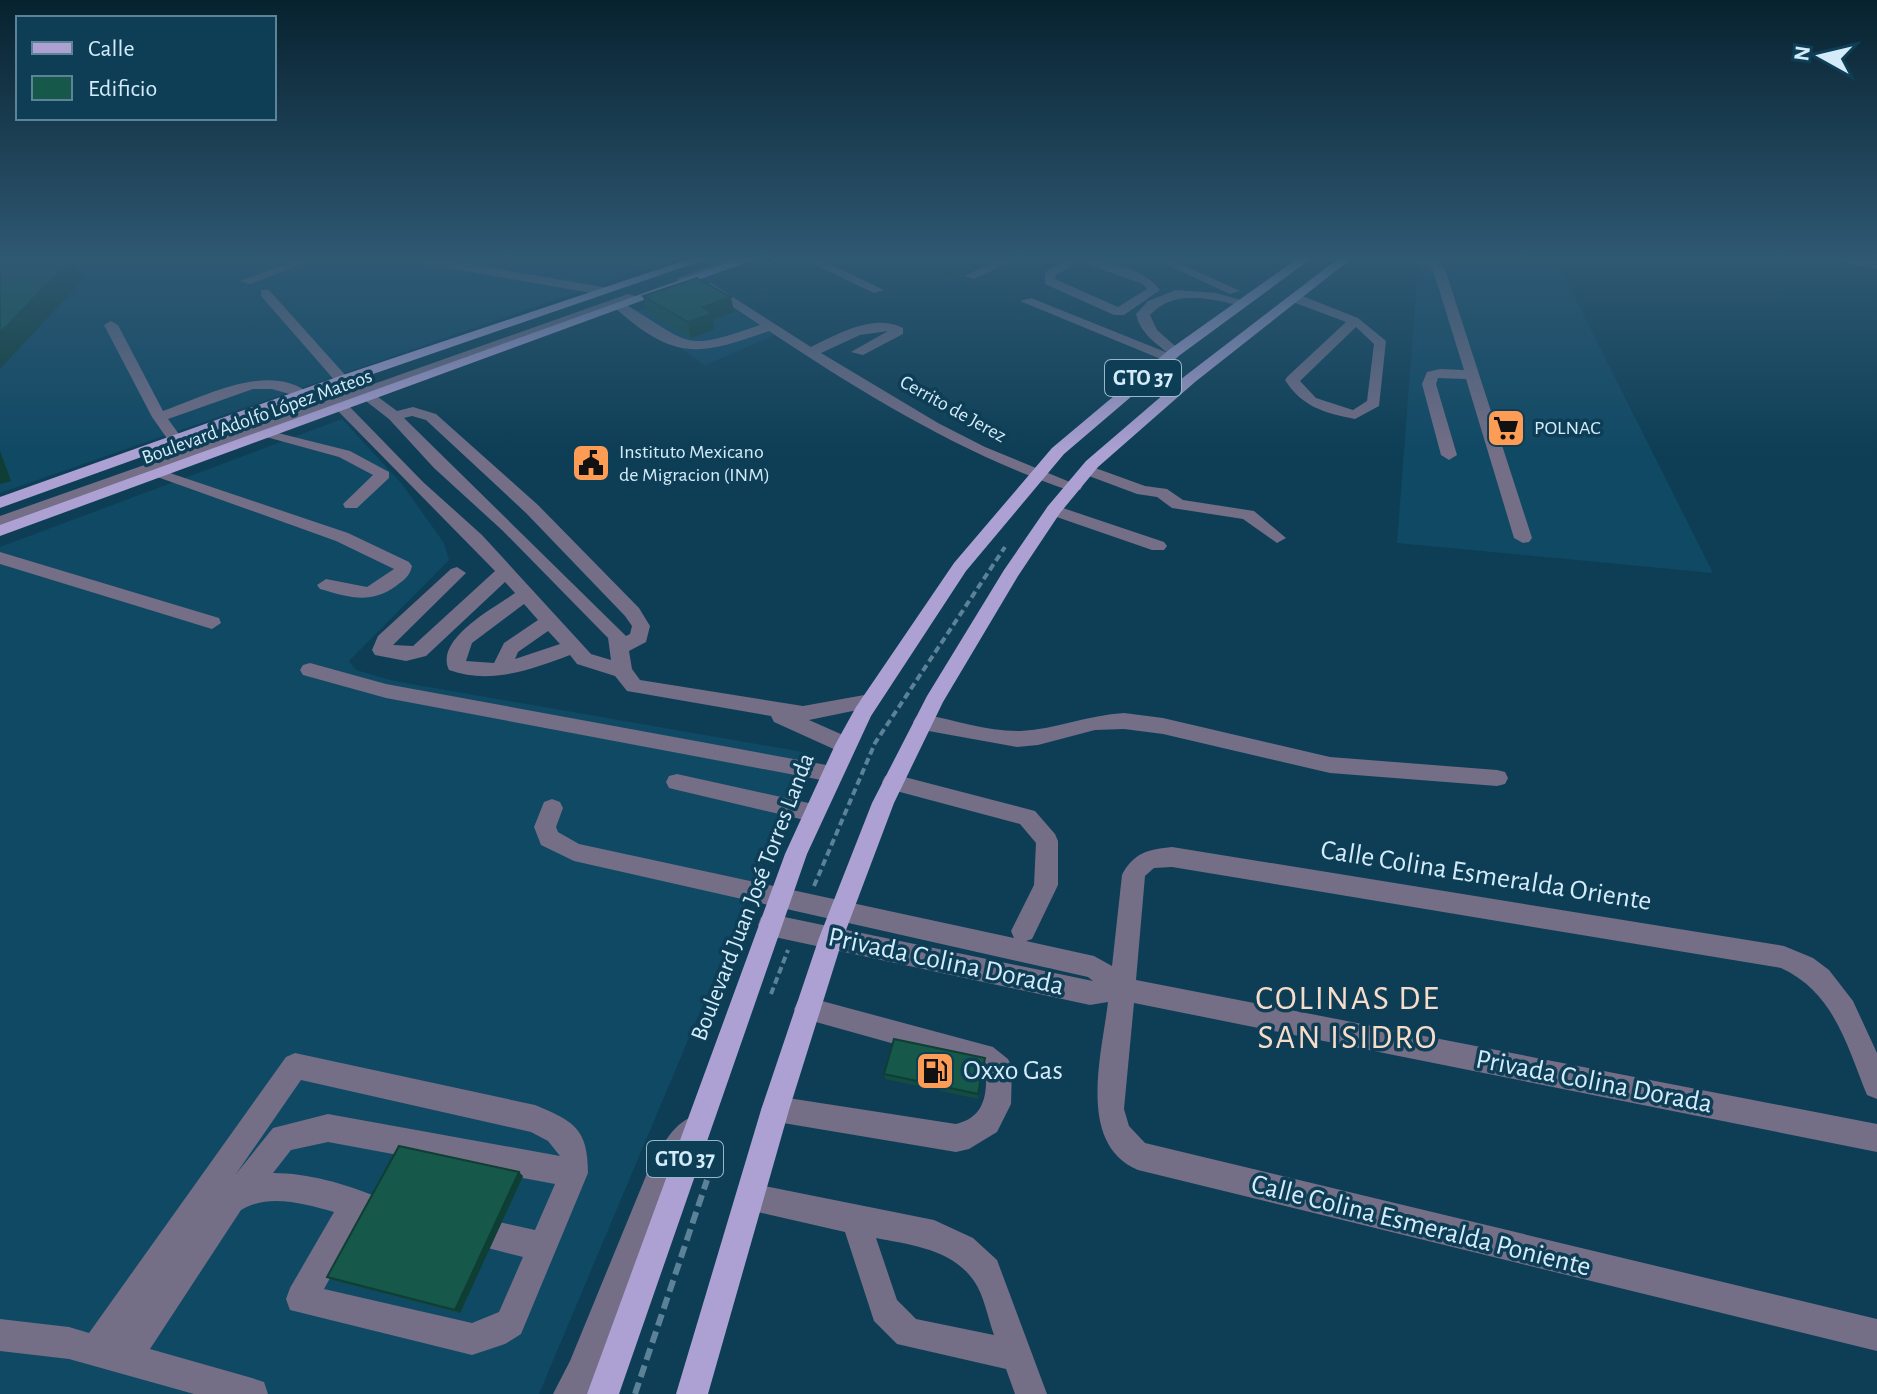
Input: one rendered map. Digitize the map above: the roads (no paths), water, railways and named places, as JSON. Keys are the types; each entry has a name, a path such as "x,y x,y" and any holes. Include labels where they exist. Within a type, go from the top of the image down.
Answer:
{"main road":[{"name":"Boulevard Adolfo López Mateos","path":"0,503 509,323"},
{"name":"Boulevard Adolfo López Mateos","path":"0,531 576,323"},
{"name":"Boulevard Juan José Torres Landa","path":"603,1394 780,897 813,813 870,701 960,567 1036,475 1094,418 1215,323"},
{"name":"GTO 37","path":"692,1394 775,1110 840,911 893,782 923,722 1010,574 1054,510 1087,470 1190,379 1263,323"}],"street":[{"path":"292,323 342,380"},
{"path":"0,522 558,323"},
{"path":"648,323 679,342 694,347 713,345 771,326"},
{"name":"Cerrito de Jerez","path":"766,323 964,441 1036,475 1074,487"},
{"path":"1086,323 1172,355"},
{"path":"1145,323 1172,355"},
{"path":"1353,323 1292,380 1298,393 1316,406 1355,415 1374,403 1381,344 1369,328 1357,323"},
{"path":"1456,323 1523,538"},
{"path":"111,325 159,417 176,441"},
{"path":"811,352 877,325 891,325 898,331 858,352"},
{"path":"445,357 504,336"},
{"path":"1449,455 1429,384 1432,375 1440,373 1472,375"},
{"path":"159,417 252,385 273,385 303,394"},
{"path":"369,397 394,416 440,465 509,527 617,636 622,671 634,686 771,711 815,713 870,701"},
{"path":"342,407 476,539 584,659 622,671"},
{"path":"394,416 413,411 431,417 536,515 632,612 641,626 636,641 619,648"},
{"path":"266,435 362,461 383,475"},
{"path":"351,504 383,475 440,465"},
{"path":"1087,470 1143,491 1161,492 1178,504 1248,515 1277,538"},
{"path":"157,474 342,537 403,566 402,572 374,594 363,595 326,585"},
{"path":"1054,510 1158,546"},
{"path":"476,539 536,515"},
{"path":"0,558 212,623"},
{"path":"457,573 385,641 382,650 406,654 419,651 504,573"},
{"path":"526,594 465,638 454,658 456,665 465,670 501,667 534,661 572,647"},
{"path":"501,667 511,648 549,621"},
{"path":"310,670 386,691 832,774"},
{"path":"771,711 798,727 845,745"},
{"path":"923,722 1017,739 1038,737 1095,722 1124,721 1163,726 1330,765 1497,778"},
{"path":"677,782 813,813"},
{"path":"893,782 1027,817 1047,841 1046,885 1023,931"},
{"name":"Privada Colina Dorada","path":"552,808 545,827 549,838 574,852 1094,967 1123,989"},
{"name":"Calle Colina Esmeralda Oriente","path":"1123,989 1134,875 1139,865 1151,858 1172,857 1784,957 1811,968 1837,993 1877,1086"},
{"name":"Privada Colina Dorada","path":"770,925 1090,993 1123,989 1877,1138"},
{"name":"Calle Colina Esmeralda Poniente","path":"1123,989 1110,1109 1113,1127 1123,1145 1138,1156 1877,1335"},
{"path":"775,1110 956,1138 975,1135 988,1125 996,1108 999,1068 984,1056 807,1009"},
{"path":"111,1353 295,1066 535,1119 558,1131 574,1147 574,1173 510,1323 494,1333 472,1339 301,1299 363,1206 270,1185 240,1192"},
{"path":"111,1353 283,1138 328,1128 574,1173"},
{"path":"569,1394 582,1372 658,1181 672,1155 696,1128"},
{"path":"750,1198 934,1235 962,1249 986,1271 1031,1394"},
{"path":"855,1218 885,1310 908,1333 1018,1356"},
{"path":"495,1236 543,1247"},
{"path":"0,1335 39,1337 111,1353 252,1394"}],"place":[{"name":"POLNAC","path":"1506,428"},
{"name":"Instituto Mexicano de Migracion (INM)","path":"591,463"},
{"name":"Oxxo Gas","path":"935,1071"}],"district":[{"name":"COLINAS DE SAN ISIDRO","path":"1348,1018"}]}
